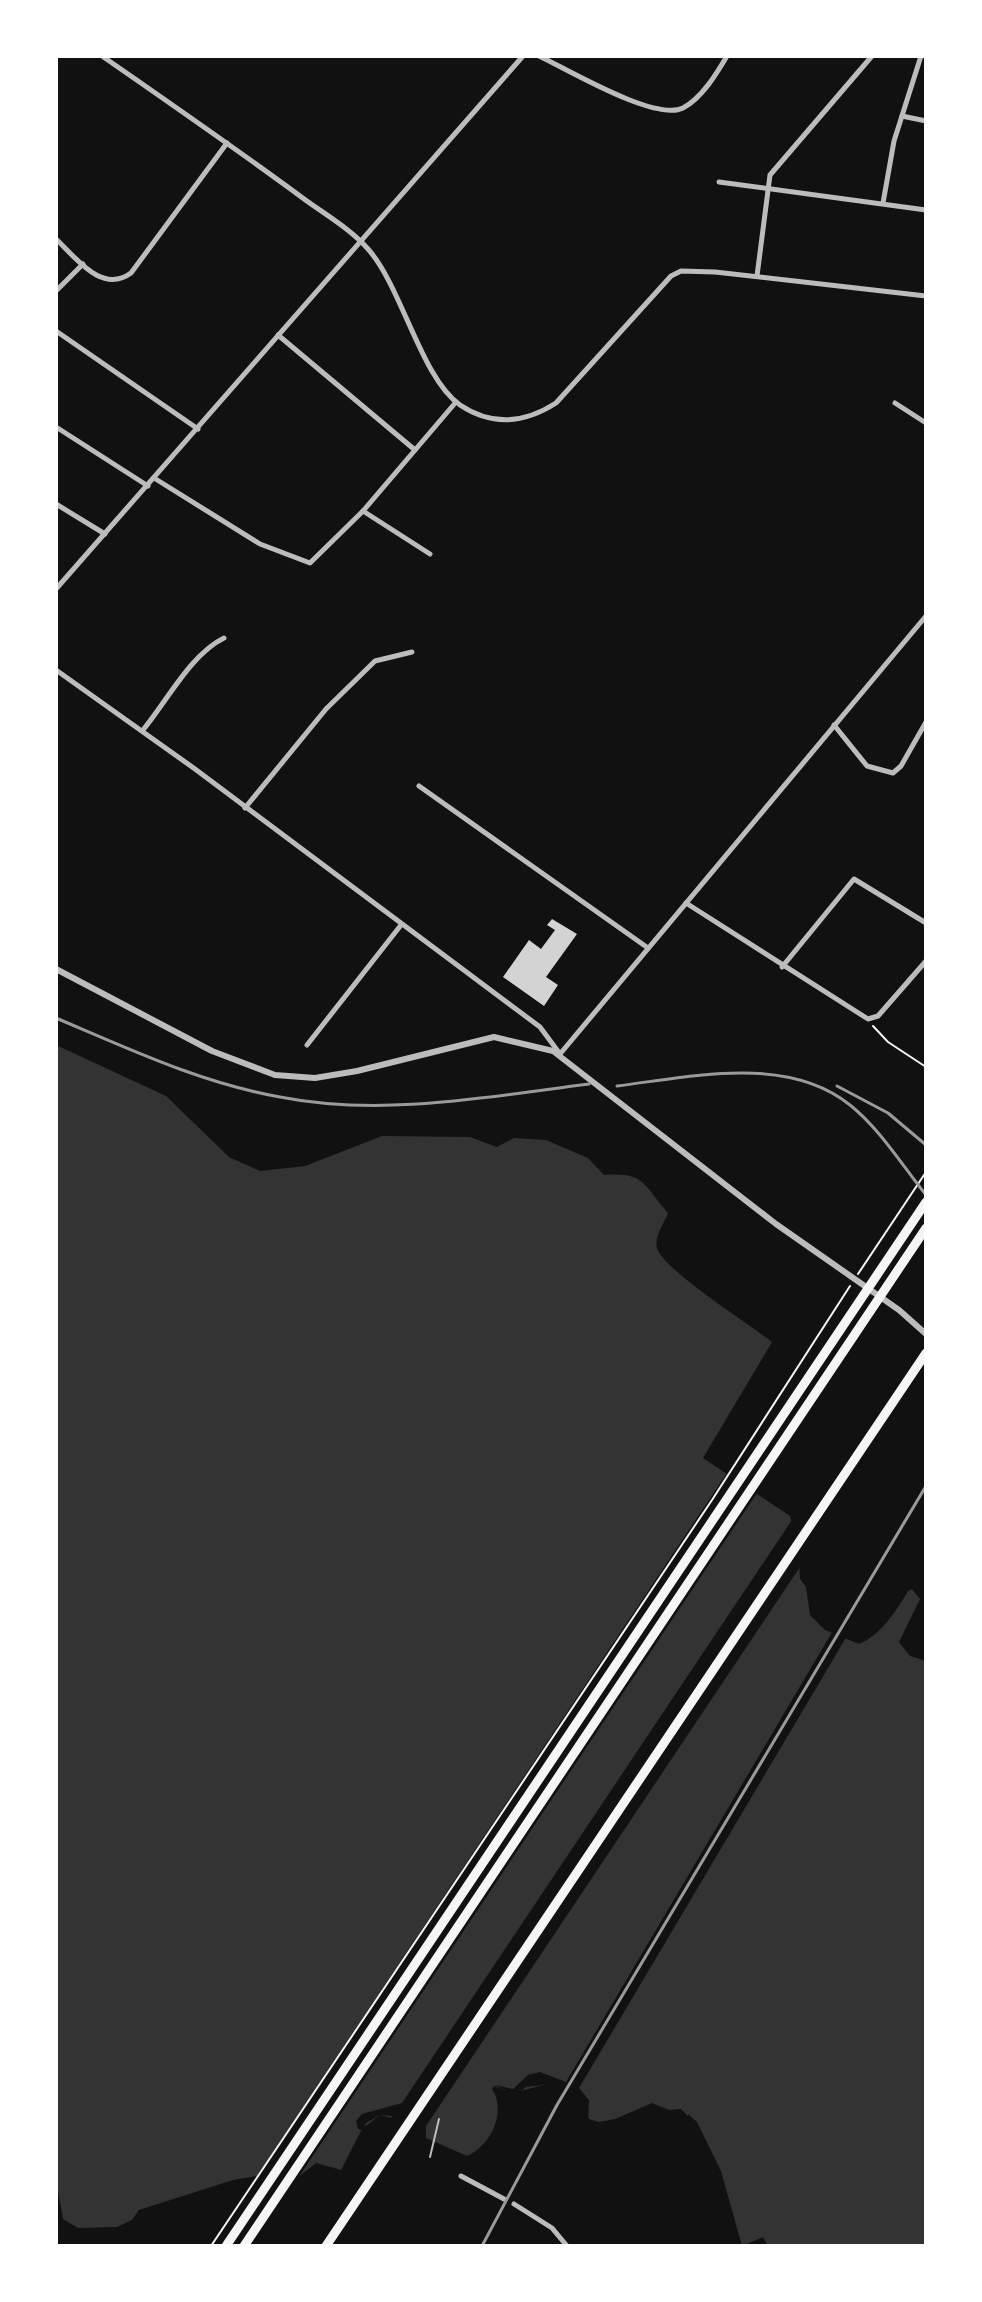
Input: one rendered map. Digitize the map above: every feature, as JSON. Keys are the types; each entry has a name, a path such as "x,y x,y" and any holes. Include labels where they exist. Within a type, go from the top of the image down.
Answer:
{"highway":[{"path":"226,2246 926,1202"},
{"path":"244,2246 926,1228"},
{"path":"326,2246 926,1353"}],"street":[{"path":"102,56 360,241 391,285 431,367 456,402 488,418 507,422 538,414 556,403 671,276 681,271 757,276 926,296"},
{"path":"56,589 523,56"},
{"path":"539,56 646,106 673,111 691,102 727,56"},
{"path":"757,276 770,175 872,56"},
{"path":"883,203 902,116 921,56"},
{"path":"902,116 926,121"},
{"path":"56,239 83,264 111,282 131,273 227,143"},
{"path":"719,182 926,210"},
{"path":"56,291 83,264"},
{"path":"56,331 198,429"},
{"path":"278,335 415,450"},
{"path":"154,478 260,544 310,563 363,511 456,402"},
{"path":"895,403 926,423"},
{"path":"56,427 148,486"},
{"path":"56,504 105,534"},
{"path":"363,511 430,554"},
{"path":"560,1054 926,616"},
{"path":"143,730 205,647 224,638"},
{"path":"245,808 326,709 375,661 412,652"},
{"path":"56,670 143,730 547,1033 560,1054"},
{"path":"834,725 867,766 893,773 901,766 926,722"},
{"path":"419,786 648,948"},
{"path":"782,967 854,879 926,923"},
{"path":"686,903 782,967 870,1019 926,961"},
{"path":"307,1045 401,925"},
{"path":"56,969 212,1051 275,1075 315,1078 357,1071 494,1037 524,1041 560,1054 776,1224 899,1310 926,1334"},
{"path":"461,2176 504,2199"},
{"path":"514,2204 548,2225 567,2246"}],"lane":[{"path":"430,2157 439,2119"}],"path":[{"path":"870,1019 888,1042 926,1067"},
{"path":"211,2246 712,1500 788,1378 926,1172"}],"shaded area":[{"path":"56,1045 166,1096 229,1157 260,1171 305,1166 382,1136 470,1137 497,1147 514,1138 546,1140 588,1158 604,1175 628,1176 642,1182 668,1213 657,1239 657,1248 663,1257 690,1282 772,1342 703,1458 790,1516 798,1543 800,1579 806,1587 810,1615 825,1630 859,1644 881,1629 908,1591 912,1589 920,1599 899,1642 910,1656 926,1661 926,2246 768,2246 763,2237 742,2246 692,2120 681,2109 669,2110 652,2103 615,2119 599,2122 589,2119 581,2099 556,2082 512,2093 494,2086 492,2089 498,2107 494,2127 483,2144 467,2156 426,2138 426,2127 380,2115 362,2129 341,2170 316,2163 297,2178 236,2186 145,2214 117,2227 78,2228 63,2219 56,2180"}],"pier":[{"path":"729,1470 759,1490 294,2184 270,2193 222,2193 130,2223 139,2210 233,2180 257,2176"},
{"path":"794,1517 801,1543 802,1564 422,2132 390,2120 392,2116 380,2115 366,2123 364,2131 358,2129 356,2121 362,2114 402,2103"},
{"path":"834,1629 847,1636 579,2088 589,2100 588,2123 578,2100 553,2084 526,2087 515,2096 495,2085 513,2089 528,2075 540,2072 566,2082"},
{"path":"688,2114 697,2122 721,2171 742,2246 738,2246 731,2236 715,2199 713,2172 691,2131"}],"building":[{"path":"552,919 577,934 546,977 558,985 544,1006 503,977 529,940 541,949 555,930 547,925"}],"railway":[{"path":"56,1018 194,1074 251,1091 318,1103 434,1103 589,1084"},
{"path":"617,1086 737,1073 797,1079 825,1089 850,1105 881,1136 926,1195"},
{"path":"837,1086 888,1113 926,1145"},
{"path":"482,2246 557,2105 926,1486"}]}
